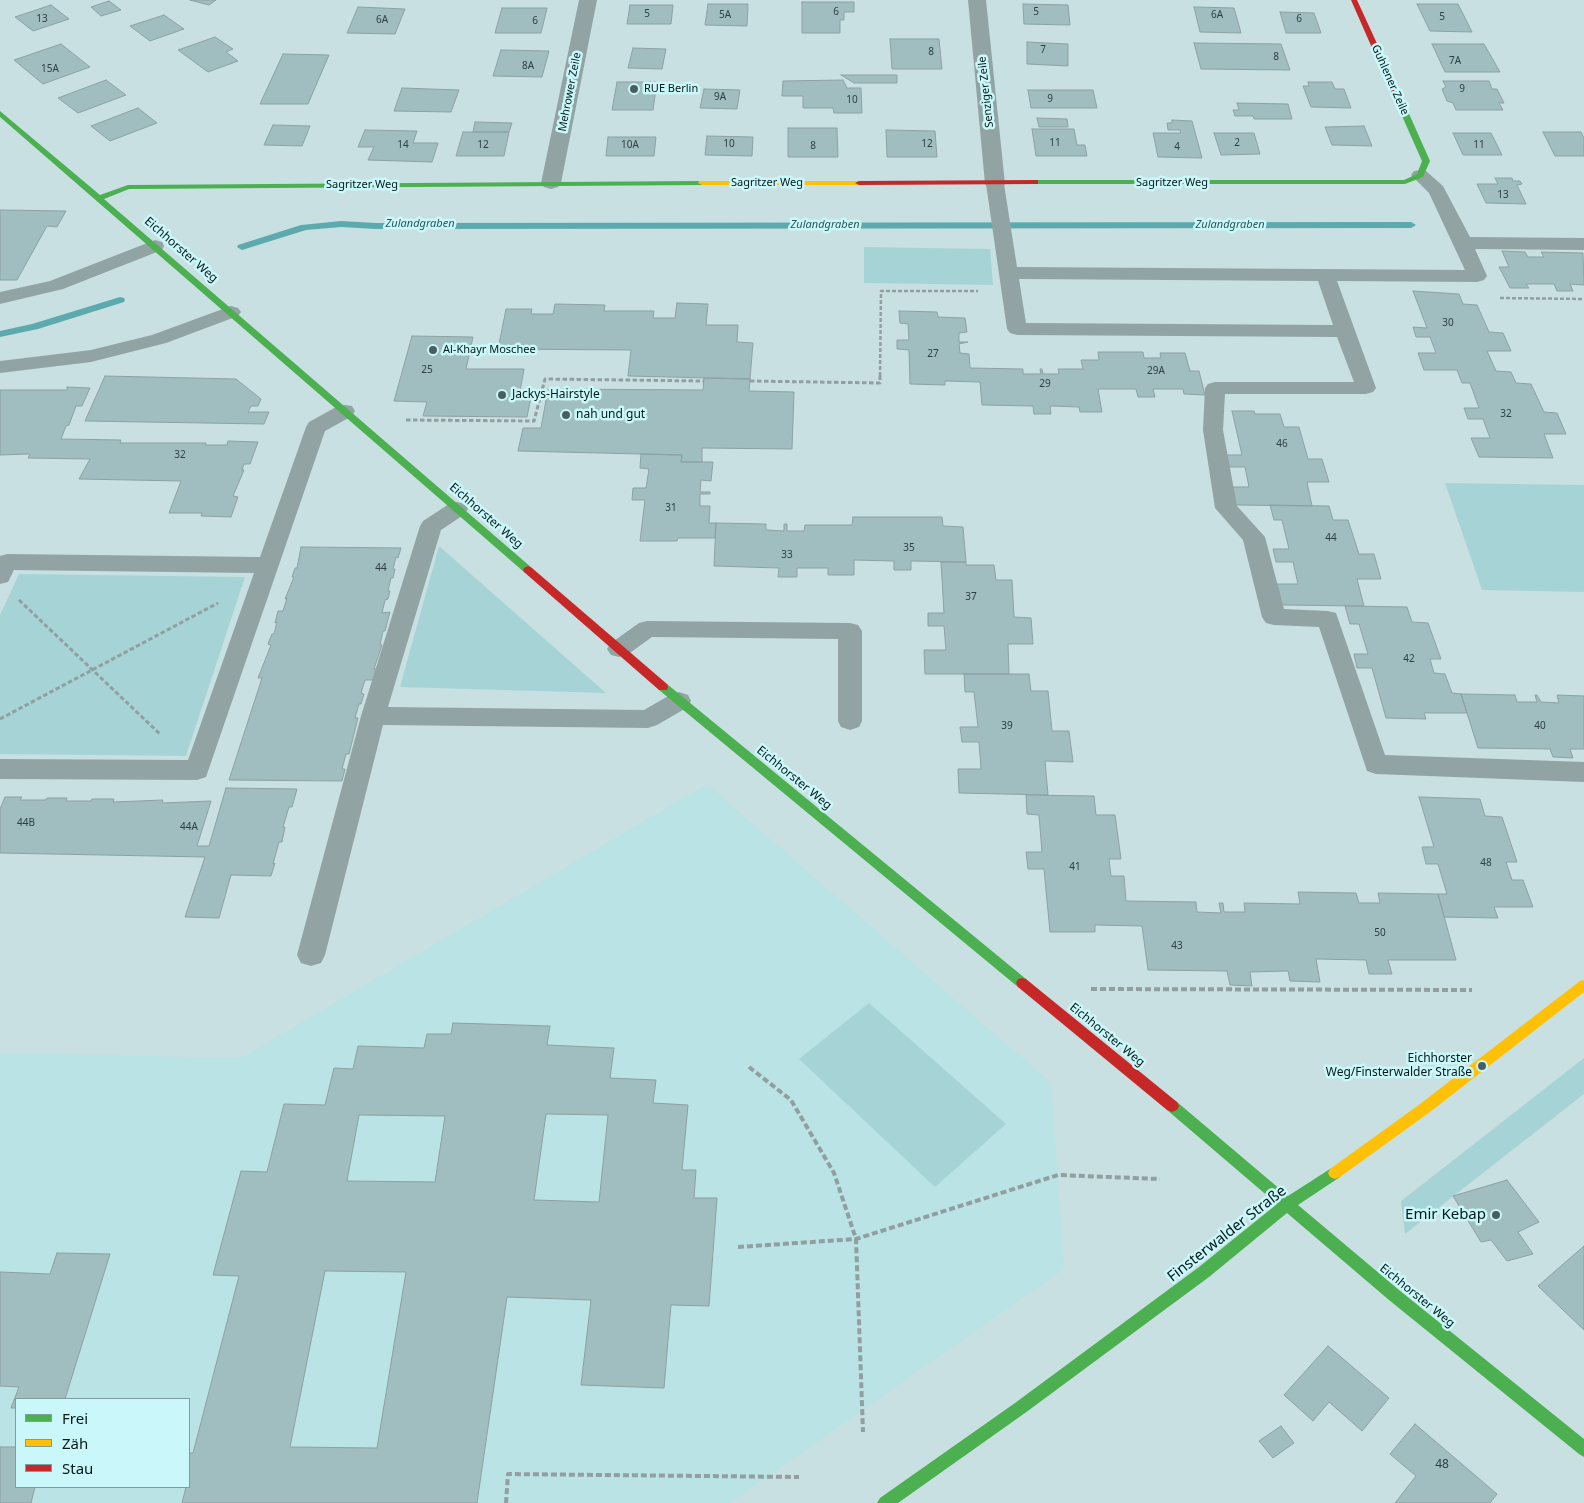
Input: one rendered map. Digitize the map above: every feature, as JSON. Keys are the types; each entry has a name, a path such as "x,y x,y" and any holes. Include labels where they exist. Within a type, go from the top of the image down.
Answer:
{"street":[{"name":"Mehrower Zeile","path":"551,183 588,0"},
{"name":"Senziger Zeile","path":"977,0 995,184"},
{"name":"Guhlener Zeile","path":"1354,0 1423,168"},
{"name":"Eichhorster Weg","path":"0,113 679,701 1188,1119 1394,1295 1584,1449"},
{"name":"Sagritzer Weg","path":"99,198 128,187 551,183 995,184 1405,182 1423,168"},
{"name":"Finsterwalder Straße","path":"885,1503 1020,1408 1204,1272 1288,1204 1348,1164 1425,1108 1584,985"}],"lane":[{"path":"1010,282 1326,276 1477,276 1437,190 1423,168"},
{"path":"995,184 1017,329 1345,331"},
{"path":"1463,243 1584,244"},
{"path":"0,298 56,284 154,246"},
{"path":"1326,276 1366,388 1215,388 1213,430 1226,508 1254,537 1274,617 1328,619 1376,764 1584,772"},
{"path":"0,367 91,356 159,339 231,312"},
{"path":"0,769 198,770 316,427 345,411"},
{"path":"311,955 373,716 431,526 457,509"},
{"path":"0,576 6,562 266,571"},
{"path":"619,649 647,629 850,631 850,721"},
{"path":"373,716 648,719 679,701"}],"path":[{"path":"1477,276 1500,298 1584,298"},
{"path":"750,381 880,383 881,292 1010,282"},
{"path":"406,420 534,421 545,379 704,381"},
{"path":"0,720 266,571"},
{"path":"14,596 198,770"},
{"path":"1091,989 1472,990"},
{"path":"749,1067 791,1100 834,1173 856,1238 863,1432"},
{"path":"738,1247 856,1238 1058,1175 1160,1179"},
{"path":"506,1503 508,1474 799,1477"}],"shaded area":[{"path":"864,247 990,249 993,285 864,283"},
{"path":"1445,483 1584,485 1584,592 1482,590"},
{"path":"439,546 606,693 400,687"},
{"path":"19,574 245,577 186,756 0,754 0,615"},
{"path":"707,784 1051,1083 1064,1269 730,1503 0,1503 0,1053 241,1058"},
{"path":"869,1003 1006,1124 935,1187 799,1059"},
{"path":"1584,1058 1584,1094 1405,1234 1401,1201"}],"building":[{"path":"190,0 216,0 209,5"},
{"path":"109,1 121,10 101,16 91,7"},
{"path":"802,2 854,2 854,12 844,12 844,20 840,20 840,33 802,33"},
{"path":"708,4 748,4 747,26 705,25"},
{"path":"1023,4 1068,5 1070,25 1024,24"},
{"path":"1417,4 1458,4 1472,32 1430,31"},
{"path":"51,5 69,19 33,31 15,17"},
{"path":"630,5 673,5 671,24 627,24"},
{"path":"358,7 405,9 395,34 347,33"},
{"path":"1194,7 1234,8 1241,33 1200,32"},
{"path":"502,8 547,8 541,33 495,33"},
{"path":"1280,12 1314,13 1321,33 1286,33"},
{"path":"164,15 184,29 150,41 130,26"},
{"path":"215,37 233,49 226,52 238,61 208,72 178,50"},
{"path":"890,39 939,39 942,69 892,69"},
{"path":"1027,42 1068,44 1068,66 1027,64"},
{"path":"1194,43 1281,44 1290,70 1201,69"},
{"path":"61,44 90,67 43,84 14,60"},
{"path":"1432,44 1484,44 1500,72 1445,72"},
{"path":"633,48 666,49 662,69 628,68"},
{"path":"501,50 549,51 542,77 493,76"},
{"path":"283,54 329,55 308,104 260,104"},
{"path":"841,75 897,75 897,83 854,83"},
{"path":"106,80 126,95 78,113 58,98"},
{"path":"843,80 847,88 861,88 862,113 834,113 833,108 803,108 803,96 782,96 783,81"},
{"path":"1443,81 1489,81 1492,89 1497,89 1504,103 1499,103 1503,110 1456,110 1453,103 1447,101 1442,89 1446,87"},
{"path":"617,82 657,82 653,110 612,110"},
{"path":"1308,82 1332,82 1335,89 1344,89 1351,108 1311,107 1303,86 1309,86"},
{"path":"402,88 459,90 451,112 394,111"},
{"path":"704,89 740,90 737,109 700,108"},
{"path":"1028,90 1093,90 1097,108 1031,108"},
{"path":"1237,103 1288,104 1292,119 1254,119 1253,116 1235,116 1233,110 1239,110"},
{"path":"138,108 157,123 110,141 91,126"},
{"path":"1037,118 1067,119 1068,127 1039,127"},
{"path":"1172,120 1192,121 1202,158 1158,157 1153,133 1181,133 1180,130 1168,130 1167,123 1172,123"},
{"path":"475,122 512,123 509,132 473,132"},
{"path":"273,125 310,126 302,146 264,145"},
{"path":"1364,126 1372,146 1332,145 1325,127"},
{"path":"788,128 837,128 838,157 788,157"},
{"path":"1032,129 1074,129 1077,145 1085,145 1087,156 1036,156"},
{"path":"365,130 417,131 413,143 438,143 432,162 368,160 374,147 358,147"},
{"path":"886,130 935,131 937,157 887,157"},
{"path":"463,132 509,132 504,156 456,156"},
{"path":"1543,132 1581,132 1584,138 1584,156 1555,156"},
{"path":"1214,133 1254,133 1260,154 1221,155"},
{"path":"1453,133 1491,133 1502,155 1463,155"},
{"path":"707,136 753,137 752,156 705,155"},
{"path":"608,137 656,137 654,156 606,156"},
{"path":"1495,178 1512,178 1513,181 1520,181 1522,184 1517,185 1526,204 1486,203 1477,184 1498,184"},
{"path":"0,210 66,211 57,227 47,226 17,280 0,280"},
{"path":"1502,251 1525,252 1528,257 1544,257 1541,252 1583,253 1584,285 1570,284 1573,291 1557,291 1554,284 1526,284 1529,288 1510,288 1499,267 1509,267"},
{"path":"1413,291 1459,294 1463,304 1477,305 1489,332 1503,333 1511,351 1487,351 1496,371 1511,372 1516,383 1531,384 1544,412 1557,413 1566,434 1544,434 1553,458 1479,457 1471,438 1490,438 1483,419 1468,419 1464,408 1479,408 1470,383 1462,383 1457,370 1424,370 1418,353 1436,353 1430,337 1416,337 1413,327 1427,328"},
{"path":"677,303 708,304 706,325 738,325 737,342 753,343 750,379 628,376 631,350 498,349 506,309 532,309 531,314 553,314 555,304 605,305 604,311 654,311 653,318 675,318"},
{"path":"899,311 937,312 938,317 965,318 967,332 959,333 959,342 968,342 959,344 960,353 969,354 970,368 1023,369 1023,374 1041,374 1040,369 1042,369 1043,374 1059,374 1058,369 1083,369 1081,360 1099,360 1098,352 1143,352 1144,358 1161,358 1160,353 1185,353 1190,371 1199,371 1205,395 1184,394 1183,389 1153,389 1155,397 1138,397 1136,389 1098,389 1102,412 1080,412 1079,407 1050,406 1051,414 1034,414 1033,406 982,405 980,382 945,381 945,385 910,384 909,350 897,349 897,340 909,340 908,324 900,323"},
{"path":"412,336 473,337 466,369 524,369 519,397 531,397 527,417 423,416 427,402 394,401"},
{"path":"105,376 236,379 261,399 258,406 251,406 248,412 269,412 264,424 85,421"},
{"path":"704,378 750,379 749,391 794,392 792,449 702,448 702,462 681,462 682,455 518,451 523,428 541,428 548,389 703,390"},
{"path":"67,387 90,388 82,406 76,406 61,439 121,440 120,443 206,443 205,445 227,445 228,441 258,442 250,464 244,464 242,470 244,470 233,496 238,497 231,517 201,516 202,513 169,513 181,481 79,479 90,459 28,458 30,454 0,455 0,390 67,390"},
{"path":"1232,411 1254,411 1255,414 1280,414 1284,427 1299,427 1308,459 1322,459 1329,482 1307,482 1312,506 1235,505 1230,487 1249,487 1245,467 1229,467 1227,455 1242,455"},
{"path":"641,454 682,455 681,462 713,462 711,481 701,480 700,492 710,492 710,494 700,494 700,506 710,506 709,523 716,523 715,538 640,541 645,500 632,500 633,488 646,488 649,469 640,468"},
{"path":"1270,505 1329,506 1333,520 1348,520 1359,554 1374,554 1381,579 1357,579 1364,606 1282,605 1277,584 1298,584 1293,562 1276,562 1273,549 1289,549 1282,520 1274,520"},
{"path":"853,517 942,517 943,526 963,527 966,562 911,561 911,570 894,570 894,561 854,560 854,575 828,575 828,568 797,568 797,577 778,577 779,568 714,566 716,523 766,524 766,530 784,531 784,524 787,524 787,531 804,531 805,525 852,525"},
{"path":"301,547 401,548 398,558 396,557 388,599 385,600 382,613 390,612 385,631 383,631 380,645 382,645 374,669 376,669 374,680 365,680 361,693 364,694 355,718 358,718 349,754 346,754 342,769 345,769 342,781 229,780 262,678 258,678 271,645 268,644 272,634 274,634 278,611 283,611 287,598 285,599 294,577 292,577 295,568 297,568"},
{"path":"941,562 966,562 966,565 994,565 996,580 1012,580 1014,617 1031,618 1033,644 1008,644 1009,674 925,674 924,650 946,650 944,626 928,626 928,613 944,613"},
{"path":"1345,606 1407,607 1412,622 1428,623 1441,659 1430,659 1434,673 1445,674 1452,693 1461,694 1467,713 1424,713 1426,719 1386,718 1372,668 1357,668 1354,654 1368,654 1359,624 1350,624"},
{"path":"964,674 1029,674 1031,691 1048,691 1052,731 1069,731 1073,762 1045,761 1048,795 959,793 958,769 981,769 979,742 962,742 960,727 978,727 974,692 965,692"},
{"path":"1461,694 1515,695 1517,702 1537,702 1535,695 1537,695 1541,702 1559,703 1557,695 1584,696 1584,749 1570,749 1573,758 1553,757 1550,749 1478,748"},
{"path":"226,788 297,789 292,807 289,807 283,827 285,827 282,842 279,842 271,876 231,875 219,918 185,917 205,857 0,853 0,809 5,797 22,797 20,800 67,798 66,801 114,799 113,802 163,800 162,803 211,801 197,846 209,846"},
{"path":"1026,795 1094,796 1096,815 1115,815 1121,859 1109,859 1111,876 1124,876 1126,901 1196,902 1197,912 1221,913 1219,903 1223,903 1224,912 1245,912 1244,903 1300,904 1298,892 1356,893 1359,903 1380,903 1378,893 1438,894 1456,960 1388,960 1392,974 1369,974 1366,960 1316,959 1320,982 1290,981 1288,971 1250,972 1252,986 1230,985 1227,971 1148,970 1142,926 1095,925 1095,932 1050,932 1044,869 1028,869 1026,852 1042,852 1039,815 1027,814"},
{"path":"1419,797 1480,799 1485,816 1502,817 1517,862 1506,862 1512,880 1523,880 1533,907 1494,907 1498,918 1444,917 1438,894 1447,894 1438,864 1426,864 1422,847 1434,847"},
{"path":"453,1023 550,1026 547,1045 614,1048 610,1078 656,1080 653,1103 688,1105 682,1170 696,1170 694,1198 717,1198 709,1306 671,1305 664,1388 581,1385 591,1300 507,1297 477,1503 182,1503 186,1488 190,1488 190,1453 193,1453 239,1276 213,1275 241,1171 267,1172 284,1104 325,1105 334,1068 353,1069 358,1046 424,1048 427,1034 451,1034","holes":["546,1114 608,1115 599,1202 534,1200","359,1115 445,1116 435,1182 347,1181","325,1271 406,1272 377,1448 290,1447"]},
{"path":"1507,1180 1539,1222 1518,1232 1533,1254 1507,1261 1491,1240 1481,1242 1453,1196"},
{"path":"1584,1246 1584,1330 1538,1286"},
{"path":"57,1253 110,1254 65,1398 15,1398 15,1408 11,1408 19,1387 0,1386 0,1272 50,1274"},
{"path":"1328,1346 1389,1398 1362,1431 1329,1402 1313,1421 1284,1395"},
{"path":"1415,1424 1497,1494 1490,1503 1395,1503 1416,1476 1390,1454"},
{"path":"1281,1426 1294,1443 1273,1458 1259,1441"},
{"path":"0,1447 15,1447 15,1488 35,1488 31,1503 0,1503"}],"waterway":[{"name":"Zulandgraben","path":"242,247 305,227 341,224 376,226 1411,225"},
{"name":"Zulandgraben","path":"0,334 34,327 120,300"}],"traffic: fast":[{"path":"1035,182 1405,182 1420,175 1426,161 1398,98"},
{"path":"0,113 528,570"},
{"path":"99,198 128,187 702,183"},
{"path":"663,687 1022,983"},
{"path":"1172,1106 1394,1295 1584,1449"},
{"path":"885,1503 1020,1408 1204,1272 1288,1204 1335,1173"}],"traffic: slow":[{"path":"702,183 859,183"},
{"path":"1335,1173 1425,1108 1584,985"}],"traffic: jam":[{"path":"1354,0 1398,98"},
{"path":"859,183 1035,182"},
{"path":"528,570 663,687"},
{"path":"1022,983 1172,1106"}],"place":[{"name":"RUE Berlin","path":"634,89"},
{"name":"Al-Khayr Moschee","path":"433,350"},
{"name":"Jackys-Hairstyle","path":"502,395"},
{"name":"nah und gut","path":"566,415"},
{"name":"Eichhorster Weg/Finsterwalder Straße","path":"1482,1066"},
{"name":"Emir Kebap","path":"1496,1215"}]}
